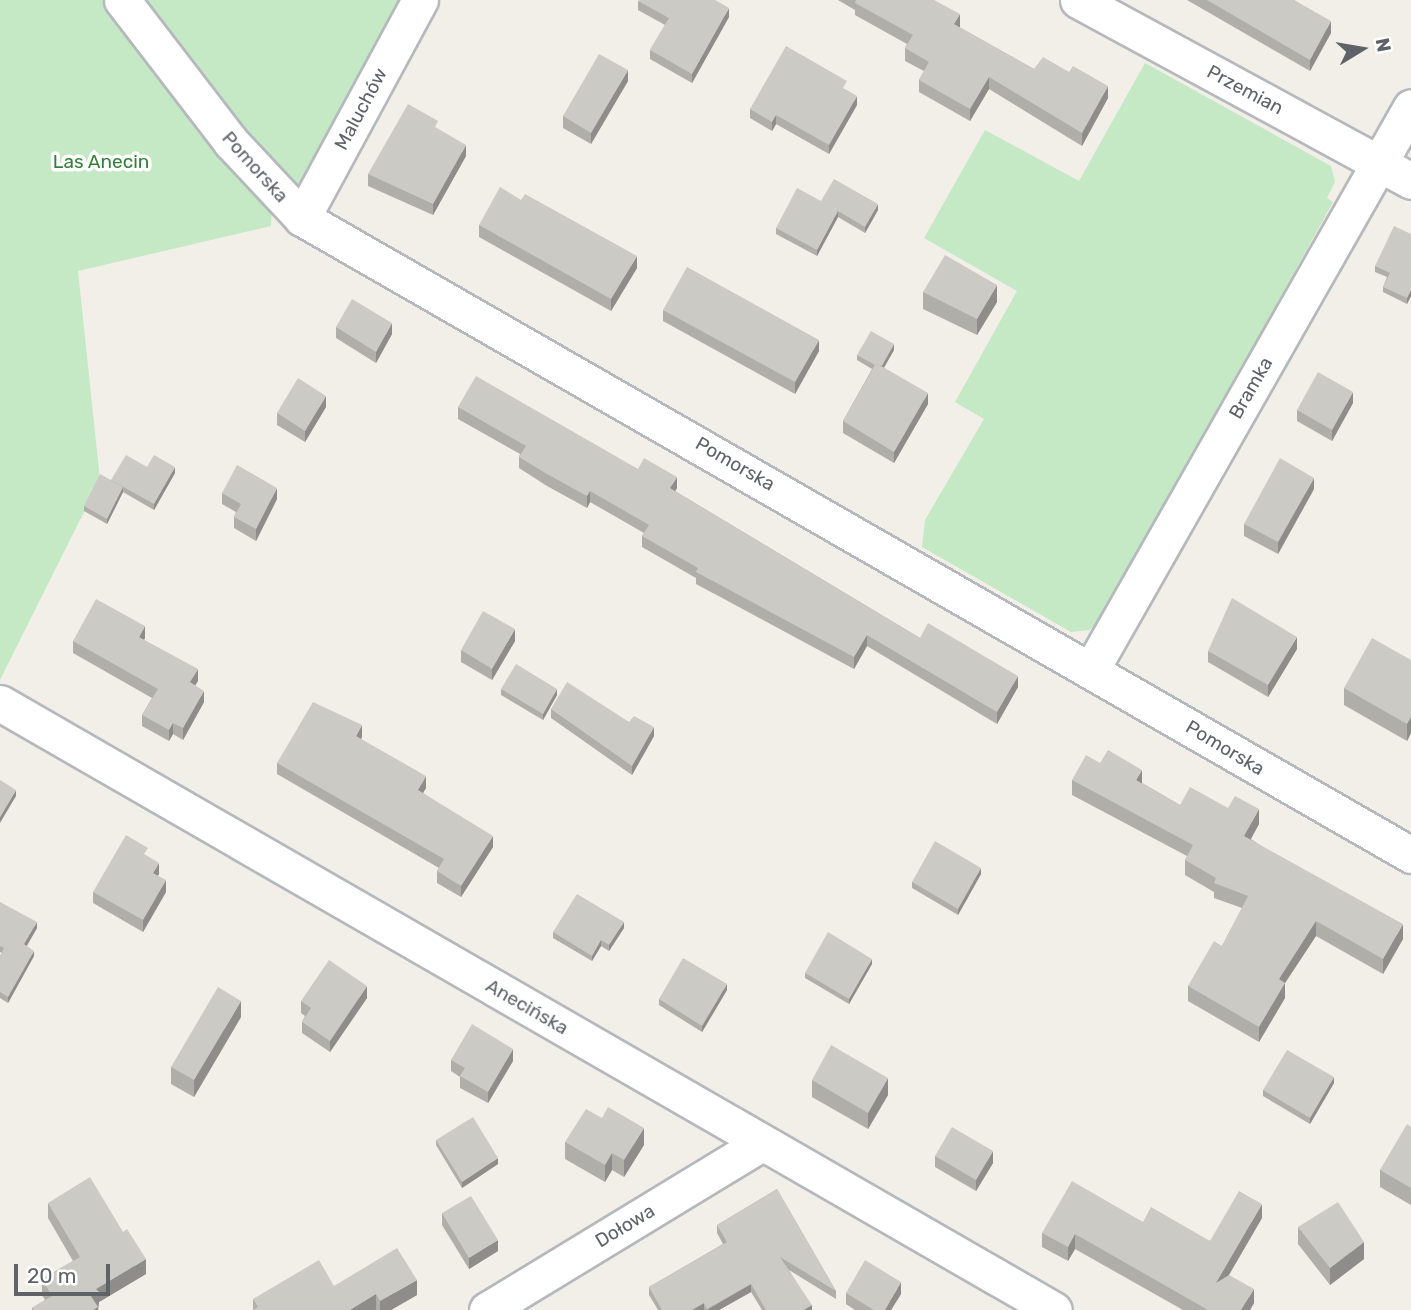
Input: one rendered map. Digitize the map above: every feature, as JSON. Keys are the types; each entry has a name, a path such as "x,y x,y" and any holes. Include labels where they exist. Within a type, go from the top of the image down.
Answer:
{"street":[{"name":"Pomorska","path":"122,0 231,142 302,218 1091,668 1411,855"},
{"name":"Maluchów","path":"302,218 420,0"},
{"name":"Przemian","path":"1078,0 1411,181"},
{"name":"Bramka","path":"1091,668 1411,107"},
{"name":"Anecińska","path":"0,703 1054,1310"},
{"name":"Dołowa","path":"487,1310 762,1143"}],"green space":[{"name":"Las Anecin","path":"0,0 108,0 272,207 271,226 78,271 100,480 0,680"},
{"path":"137,0 400,0 294,192"},
{"path":"1145,63 1331,166 1335,182 1327,198 1333,202 1103,619 1089,630 1071,632 922,547 925,520 984,419 955,402 1017,291 924,238 985,130 1079,181"}],"building":[{"path":"639,0 715,0 729,8 692,74 650,50 669,18"},
{"path":"856,0 934,0 960,14 954,24 1034,69 1043,57 1069,72 1073,66 1108,86 1082,133 989,77 970,109 919,80 929,62 905,48 913,35 855,3"},
{"path":"1207,0 1294,0 1331,21 1310,60"},
{"path":"786,46 847,81 843,88 857,96 829,145 776,115 772,122 750,109"},
{"path":"599,54 628,70 591,133 563,116"},
{"path":"408,104 438,121 435,127 466,145 433,204 368,174"},
{"path":"834,179 878,204 865,227 838,211 817,250 776,228 797,188 821,201"},
{"path":"500,187 521,200 525,194 637,256 611,299 479,225"},
{"path":"1394,226 1411,234 1411,290 1407,298 1383,287 1390,273 1375,266"},
{"path":"945,255 997,285 977,319 923,292"},
{"path":"687,267 819,340 795,382 663,310"},
{"path":"352,299 392,323 376,352 336,327"},
{"path":"871,331 894,344 882,366 857,355"},
{"path":"876,363 928,393 894,452 843,421"},
{"path":"1318,372 1353,392 1332,430 1297,410"},
{"path":"476,376 638,469 644,458 677,477 670,488 920,638 928,623 1018,676 997,712 867,635 854,657 696,572 698,568 642,536 649,525 590,491 587,496 519,457 526,446 458,407"},
{"path":"298,378 326,396 305,431 277,413"},
{"path":"126,455 147,467 154,455 175,467 154,504 111,480"},
{"path":"1280,458 1314,478 1278,542 1244,524"},
{"path":"237,465 277,488 256,529 234,517 241,504 222,493"},
{"path":"100,474 123,487 107,519 84,506"},
{"path":"1232,598 1297,637 1268,685 1208,651"},
{"path":"96,599 145,626 139,637 198,669 190,682 204,691 183,728 173,723 169,730 142,715 158,689 73,641"},
{"path":"483,611 515,629 492,669 461,650"},
{"path":"1372,638 1411,660 1411,717 1407,724 1344,688"},
{"path":"516,664 557,689 543,714 501,689"},
{"path":"567,682 629,722 634,716 654,727 632,766 551,709"},
{"path":"313,702 362,725 356,736 426,776 418,790 493,836 461,886 437,871 444,859 277,763"},
{"path":"1108,750 1142,770 1136,780 1180,805 1190,787 1228,808 1235,796 1259,809 1244,836 1403,924 1383,959 1316,921 1279,979 1285,983 1259,1027 1188,986 1214,941 1222,946 1248,896 1214,883 1216,878 1185,860 1193,845 1072,780 1086,755 1100,763"},
{"path":"0,780 16,790 0,817"},
{"path":"126,835 148,848 144,854 159,863 153,873 166,880 143,920 93,892"},
{"path":"935,841 981,868 958,909 912,882"},
{"path":"577,894 624,922 609,945 601,940 592,956 553,932"},
{"path":"0,902 37,922 24,944 34,951 8,997 0,992 0,956 4,948 0,946"},
{"path":"828,932 872,959 849,999 805,973"},
{"path":"683,958 727,984 702,1026 659,999"},
{"path":"329,960 367,986 330,1041 302,1022 311,1008 301,1001"},
{"path":"218,987 241,1001 194,1080 171,1067"},
{"path":"472,1024 513,1049 488,1092 460,1076 465,1068 451,1060"},
{"path":"831,1045 888,1078 868,1113 812,1080"},
{"path":"1287,1050 1334,1077 1310,1118 1263,1090"},
{"path":"608,1107 644,1128 624,1160 612,1153 605,1165 565,1142 586,1109 602,1118"},
{"path":"473,1117 498,1158 462,1182 436,1140"},
{"path":"1407,1124 1411,1127 1411,1188 1380,1170"},
{"path":"952,1127 993,1151 976,1180 935,1156"},
{"path":"90,1177 123,1232 127,1229 146,1259 96,1289 99,1292 91,1296 98,1307 93,1310 34,1310 32,1308 52,1296 42,1279 80,1257 48,1203"},
{"path":"1072,1181 1143,1222 1151,1207 1210,1241 1239,1191 1262,1204 1216,1283 1229,1275 1254,1289 1241,1310 1208,1310 1075,1234 1068,1247 1042,1233"},
{"path":"777,1189 836,1291 780,1257 812,1305 804,1310 766,1310 751,1284 707,1309 704,1303 692,1310 662,1310 649,1287 727,1242 717,1225"},
{"path":"471,1196 498,1240 469,1258 442,1213"},
{"path":"1338,1202 1364,1242 1330,1268 1298,1227"},
{"path":"397,1248 417,1280 380,1301 376,1294 350,1310 253,1310 258,1307 253,1299 319,1260 334,1286"},
{"path":"865,1260 901,1282 885,1310 874,1310 846,1293"}]}
